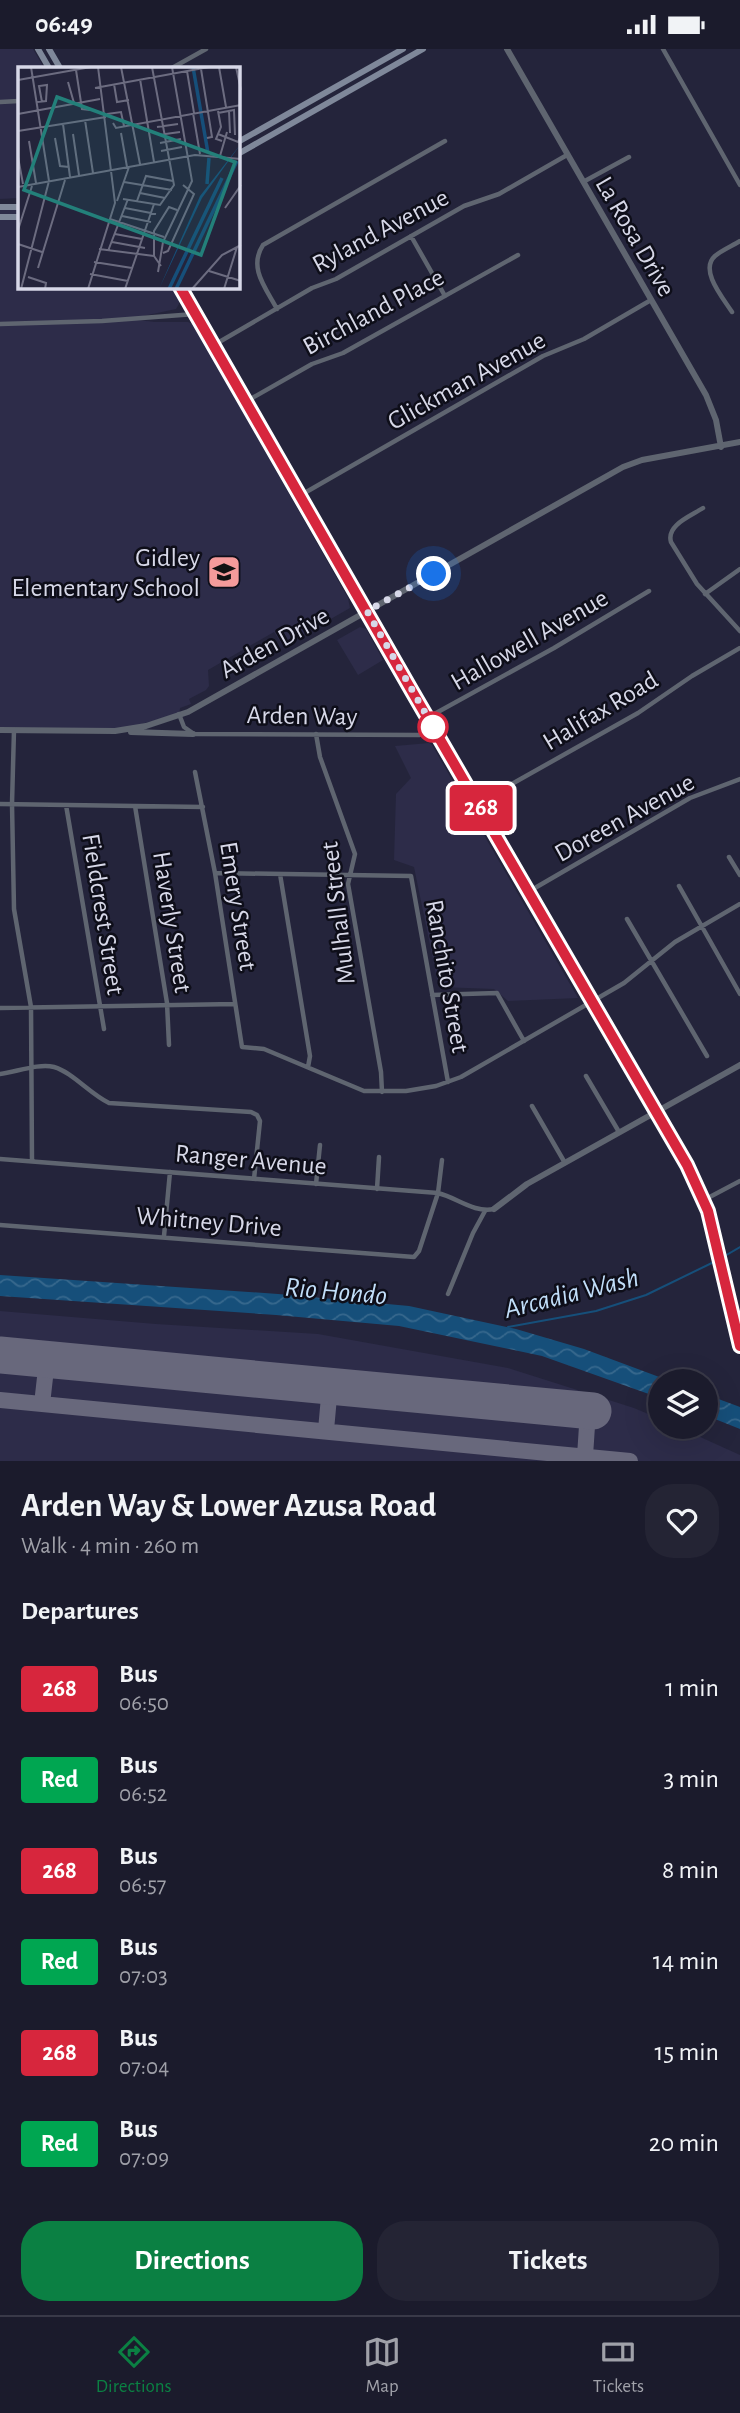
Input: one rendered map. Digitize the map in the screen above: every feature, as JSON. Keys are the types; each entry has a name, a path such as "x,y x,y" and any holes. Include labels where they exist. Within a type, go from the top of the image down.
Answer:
{"main road":[{"path":"38,49 48,67"},
{"path":"49,49 59,67"},
{"path":"240,141 403,49"},
{"path":"240,153 423,49"},
{"path":"306,104 311,113"},
{"path":"0,207 18,207"},
{"path":"0,217 18,217"},
{"path":"181,289 687,1165 704,1200 740,1346"}],"street":[{"path":"174,67 206,49"},
{"name":"La Rosa Drive","path":"507,49 712,407 721,447"},
{"path":"663,49 740,184"},
{"path":"0,102 18,101"},
{"path":"277,309 258,272 256,261 263,245 445,141"},
{"name":"Ryland Avenue","path":"214,345 312,288 336,279 464,206 499,194 567,155"},
{"path":"583,182 629,157"},
{"path":"411,236 445,296"},
{"path":"732,312 709,271 710,263 717,254 740,241"},
{"name":"Birchland Place","path":"247,401 312,364 344,353 517,255"},
{"name":"Glickman Avenue","path":"301,495 526,366 584,339 651,300"},
{"path":"0,324 102,321 195,314"},
{"name":"Arden Drive","path":"0,730 115,731 146,726 194,709 623,467 642,460 740,442"},
{"path":"703,508 677,524 669,535 705,594 740,631"},
{"path":"705,594 740,569"},
{"name":"Hallowell Avenue","path":"427,718 543,655 649,591"},
{"name":"Halifax Road","path":"478,803 638,713 692,676 740,648"},
{"path":"179,714 184,727 193,734"},
{"path":"14,730 14,909 31,1007 32,1161"},
{"name":"Arden Way","path":"193,734 419,735 435,730"},
{"path":"115,731 193,734"},
{"name":"Mulhall Street","path":"316,734 320,757 355,854 348,884 381,1072 382,1092"},
{"name":"Emery Street","path":"195,772 215,873 242,1047 264,1049 308,1067"},
{"name":"Doreen Avenue","path":"528,892 690,798 740,779"},
{"path":"0,804 203,807"},
{"name":"Fieldcrest Street","path":"66,805 104,1029"},
{"name":"Haverly Street","path":"135,806 167,1003 169,1045"},
{"path":"729,857 740,875"},
{"path":"215,873 350,875"},
{"path":"280,874 310,1056 308,1067 365,1091 422,1090 448,1082 624,983 675,942 740,904"},
{"name":"Ranchito Street","path":"350,875 411,876 448,1082"},
{"path":"678,886 740,994"},
{"path":"627,919 707,1056"},
{"path":"432,995 497,993 524,1041"},
{"path":"0,1008 167,1003 235,1004"},
{"path":"494,1209 527,1184 740,1065"},
{"path":"0,1075 54,1067 66,1073 96,1098 109,1103 251,1112 257,1115 260,1121 254,1179"},
{"path":"586,1076 619,1132"},
{"path":"532,1106 565,1163"},
{"path":"316,1184 320,1145"},
{"path":"377,1189 379,1157"},
{"name":"Ranger Avenue","path":"0,1159 438,1193 452,1196 477,1210 494,1209"},
{"path":"438,1193 442,1160"},
{"path":"164,1236 170,1172"},
{"path":"704,1200 740,1181"},
{"name":"Whitney Drive","path":"0,1226 164,1236 414,1257 419,1251 438,1193"},
{"path":"448,1294 485,1210"}],"shaded area":[{"path":"0,49 33,49 43,67 18,67 18,198 0,199"},
{"path":"0,207 18,207 18,289 173,289 179,299 176,309 129,319 193,324 348,598 350,608 283,646 274,632 208,670 209,686 189,699 191,704 180,708 179,714 115,731 0,730"},
{"path":"360,627 366,629 383,660 358,675 337,640"},
{"path":"429,743 578,998 508,1001 494,989 440,987 438,984 414,867 394,860 396,794 411,778 395,746"},
{"path":"0,1311 318,1334 508,1368 648,1414 648,1439 705,1439 740,1455 740,1461 0,1461"}],"water":[{"path":"0,1275 409,1306 516,1329 584,1349 648,1373 648,1394 542,1356 399,1326 0,1296"},
{"path":"718,1399 740,1407 740,1429 718,1420"}],"waterway":[{"name":"Arcadia Wash","path":"723,1257 740,1247"},
{"name":"Arcadia Wash","path":"508,1327 596,1311 646,1295 718,1260"}],"taxiway":[{"path":"42,1404 47,1360"},
{"path":"326,1430 330,1386"},
{"path":"0,1400 630,1461"},
{"path":"585,1456 588,1411"}],"runway":[{"path":"0,1355 593,1411"}],"bus line":[{"name":"268","path":"181,289 687,1165 708,1211 740,1346"}],"place":[{"name":"Gidley Elementary School","path":"224,572"}],"route":[{"path":"433,727 435,730 367,611 434,574"}],"water label":[{"name":"Rio Hondo","path":"336,1290"}]}
